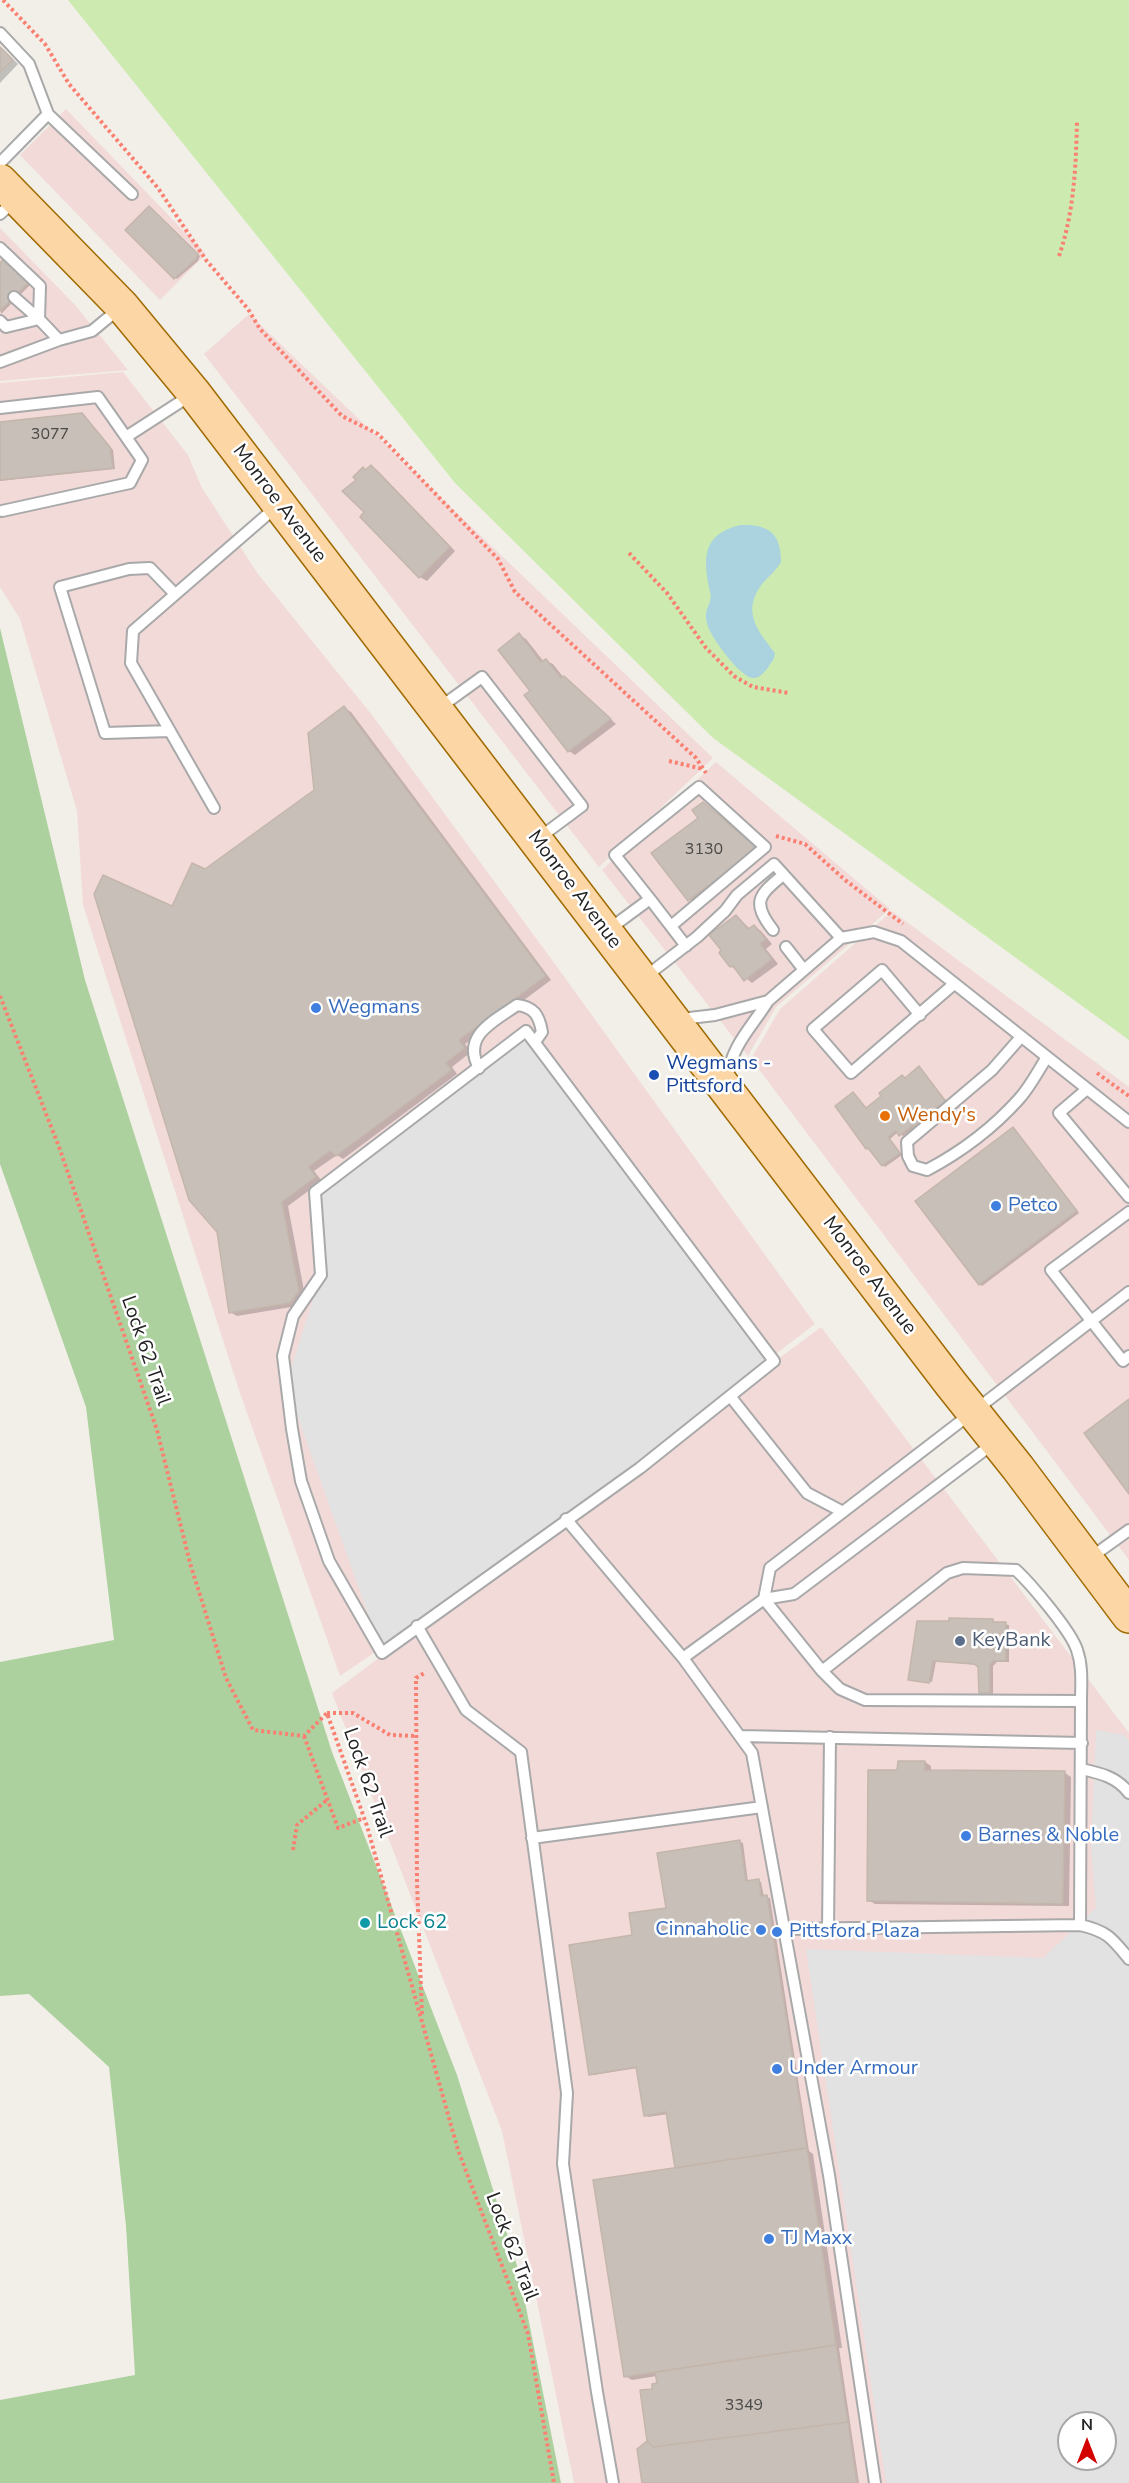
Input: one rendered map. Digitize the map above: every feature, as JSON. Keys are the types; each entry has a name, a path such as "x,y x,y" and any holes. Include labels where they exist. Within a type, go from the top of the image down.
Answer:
{"main road":[{"name":"Monroe Avenue","path":"5,198 122,306 194,393 1129,1616"}],"lane":[{"path":"0,33 29,63 48,114 132,194"},
{"path":"0,163 48,114"},
{"path":"0,248 40,286 39,319"},
{"path":"14,297 59,340"},
{"path":"0,362 59,340 92,331 122,306"},
{"path":"0,321 6,327 39,319"},
{"path":"126,437 194,393"},
{"path":"0,408 98,397 142,460 130,483 2,511"},
{"path":"214,808 131,663 133,631 174,593 279,505"},
{"path":"170,731 105,733 60,587 129,569 150,568 174,593"},
{"path":"436,710 482,677 582,806 536,841"},
{"path":"671,926 765,847 699,787 615,855 686,946"},
{"path":"642,979 686,946 725,911 737,895 774,864 841,938"},
{"path":"773,930 762,916 759,902 763,892 783,875"},
{"path":"606,932 650,899"},
{"path":"728,1092 729,1067 737,1044 754,1024 768,1001 841,938 874,932 901,941 1129,1122"},
{"path":"786,947 804,970"},
{"path":"920,1015 882,970 813,1029 851,1072 920,1015 954,984"},
{"path":"673,1019 715,1015 768,1001"},
{"path":"479,1068 473,1057 475,1041 481,1030 517,1005 528,1006 540,1020 542,1032 535,1042"},
{"path":"526,1031 535,1042 774,1361 640,1468 381,1653 329,1561 301,1481 283,1356 293,1316 321,1275 315,1192 526,1031"},
{"path":"1021,1037 992,1070 907,1142 908,1156 914,1166 927,1170 946,1160 998,1120 1020,1098 1047,1057"},
{"path":"1087,1089 1059,1113 1129,1197"},
{"path":"1129,1212 1051,1270 1123,1361 1129,1356"},
{"path":"1081,1701 865,1700 840,1689 822,1671 764,1599 770,1568 1129,1292"},
{"path":"730,1396 807,1492 843,1512"},
{"path":"683,1658 764,1599 794,1594 996,1441"},
{"path":"566,1519 683,1658 752,1753 830,2175 875,2483"},
{"path":"1087,1560 1129,1530"},
{"path":"822,1671 947,1574 963,1568 1016,1570 1033,1586 1077,1648 1081,1664 1080,1925"},
{"path":"417,1626 466,1710 521,1752 567,2093 563,2164 613,2483"},
{"path":"740,1736 1082,1743"},
{"path":"828,1930 830,1737"},
{"path":"1082,1769 1104,1773 1124,1786 1129,1793"},
{"path":"532,1838 762,1807"},
{"path":"784,1929 1080,1925 1098,1929 1111,1936 1129,1959"}],"path":[{"path":"3,0 45,44 69,84 158,188 206,260 248,309 261,329 342,416 378,434 498,560 515,592 696,758 711,781"},
{"path":"1059,256 1067,233 1077,120"},
{"path":"629,553 667,593 722,666 753,687 789,693"},
{"path":"669,761 703,769"},
{"path":"773,835 805,844 845,880 907,927"},
{"name":"Lock 62 Trail","path":"0,996 59,1147 157,1430 190,1563 226,1678 253,1730 304,1736 327,1713 364,1818 458,2150 528,2334 554,2483"},
{"path":"1092,1070 1129,1096"},
{"path":"422,2020 417,1883 416,1678 439,1664"},
{"path":"327,1713 353,1713 390,1735 416,1736"},
{"path":"304,1736 338,1828 364,1818"},
{"path":"293,1850 297,1825 327,1800"}],"shaded area":[{"path":"66,109 206,254 160,300 20,155"},
{"path":"0,228 76,306 128,370 0,381"},
{"path":"249,314 713,758 599,867 204,354"},
{"path":"123,372 188,455 202,488 258,574 372,715 815,1324 472,1586 340,1676 240,1393 83,905 77,811 20,619 0,587 0,383"},
{"path":"716,762 890,909 776,1007 748,1056 602,870"},
{"path":"892,911 1129,1087 1129,1560 751,1059 780,1009"},
{"path":"526,1031 774,1361 382,1653 286,1384 321,1275 315,1192"},
{"name":"Pittsford Plaza","path":"821,1327 1129,1733 1129,2483 574,2483 502,2131 332,1693"},
{"path":"1096,1730 1124,1735 1129,1741 1129,2483 886,2483 806,1949 1043,1958 1096,1908 1091,1845"}],"green space":[{"path":"68,0 1129,0 1129,1040 713,738 455,483"},
{"path":"0,628 85,980 332,1752 457,2075 519,2272 561,2483 0,2483 0,2400 135,2375 126,2226 109,2067 29,1994 0,1996 0,1662 114,1640 86,1407 0,1164"}],"water":[{"path":"740,525 759,526 771,532 776,537 780,552 781,562 762,584 753,604 754,621 775,653 767,669 757,678 747,676 728,658 713,636 706,617 711,597 706,569 708,550 718,535"}],"building":[{"path":"0,47 13,60 0,72"},
{"path":"149,206 198,254 196,259 174,279 125,230"},
{"path":"4,258 29,282 0,311 0,263"},
{"path":"82,413 110,447 113,468 0,480 0,422"},
{"path":"371,465 450,547 419,578 360,517 364,512 342,491 356,480 353,477 363,467 365,470"},
{"path":"519,633 541,662 546,659 561,678 564,676 611,719 568,752 524,695 530,691 498,650"},
{"name":"Wegmans","path":"344,706 546,976 459,1040 465,1048 446,1063 452,1070 336,1156 330,1151 309,1167 316,1177 282,1202 299,1291 290,1303 229,1313 217,1232 189,1200 94,894 103,875 172,906 192,863 205,869 314,790 308,733"},
{"path":"703,802 757,848 688,901 651,853 698,818 692,810"},
{"path":"736,915 748,929 754,925 766,939 760,944 772,959 744,981 719,953 721,950 709,935"},
{"name":"Wendy's","path":"919,1066 946,1102 925,1115 927,1117 914,1127 913,1125 899,1136 896,1131 888,1137 900,1153 882,1166 868,1148 866,1149 835,1106 853,1092 866,1108 881,1096 879,1093 902,1075 905,1078"},
{"name":"Petco","path":"1013,1127 1077,1211 979,1285 915,1201"},
{"path":"1129,1399 1129,1494 1084,1433"},
{"name":"KeyBank","path":"949,1618 993,1619 993,1622 1006,1622 1006,1661 993,1661 990,1664 990,1693 979,1693 978,1667 974,1664 933,1661 929,1683 908,1680 917,1621 949,1621"},
{"name":"Barnes & Noble","path":"898,1761 925,1761 925,1770 1065,1771 1063,1904 867,1901 868,1770 897,1770"},
{"path":"740,1840 746,1881 759,1879 761,1896 767,1895 807,2148 675,2168 666,2112 644,2116 636,2067 589,2075 569,1945 632,1935 629,1913 666,1908 657,1853"},
{"path":"807,2148 836,2345 624,2377 593,2180"},
{"path":"836,2345 848,2422 653,2447 647,2441 640,2390 652,2389 652,2384 657,2383 655,2372"},
{"path":"848,2422 857,2483 642,2483 637,2449 647,2441 653,2447"}],"place":[{"name":"Wegmans","path":"316,1008"},
{"name":"Wegmans - Pittsford","path":"654,1075"},
{"name":"Wendy's","path":"885,1116"},
{"name":"Petco","path":"996,1206"},
{"name":"KeyBank","path":"960,1641"},
{"name":"Barnes & Noble","path":"966,1836"},
{"name":"Lock 62","path":"365,1923"},
{"name":"Cinnaholic","path":"761,1930"},
{"name":"Pittsford Plaza","path":"777,1932"},
{"name":"Under Armour","path":"777,2069"},
{"name":"TJ Maxx","path":"769,2239"}]}
